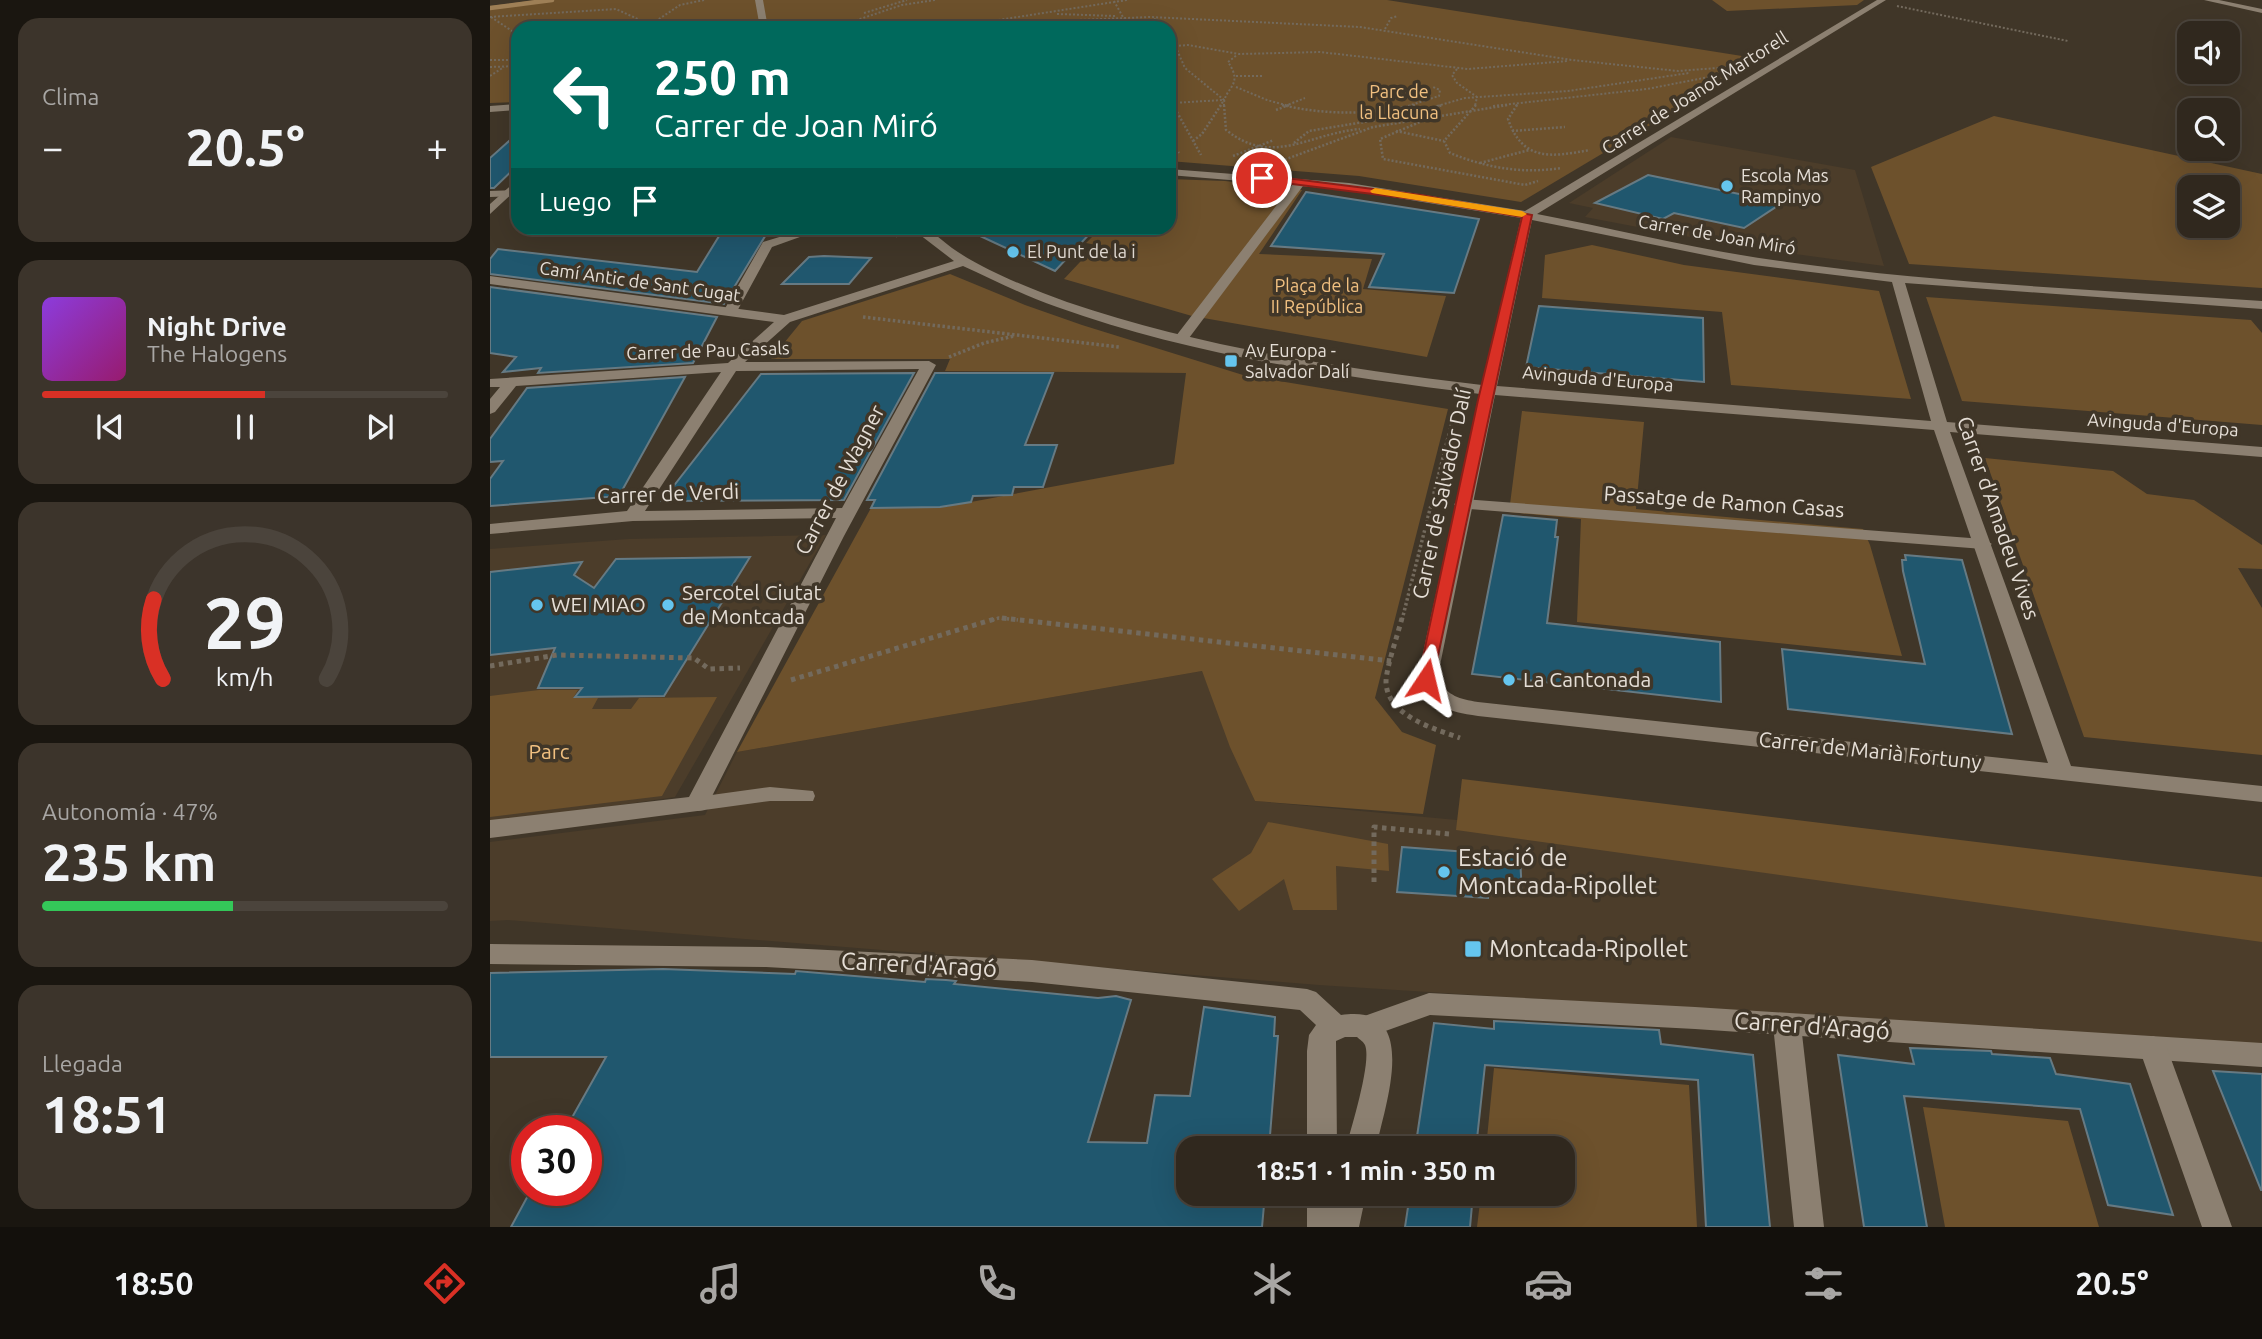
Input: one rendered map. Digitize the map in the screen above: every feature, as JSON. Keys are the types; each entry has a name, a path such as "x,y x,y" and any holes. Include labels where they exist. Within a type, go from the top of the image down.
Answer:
{"street":[{"path":"759,0 764,21"},
{"path":"2207,0 2262,11"},
{"path":"2225,4 2244,0"},
{"name":"Carrer de Joanot Martorell","path":"1527,215 1880,1"},
{"path":"490,109 511,108"},
{"name":"Carrer de Joan Miró","path":"1176,173 1300,182 1527,215 1701,252 1787,266 1897,278 2261,306"},
{"path":"1181,339 1300,182"},
{"path":"490,194 511,193"},
{"path":"490,211 511,194"},
{"name":"Carrer de Salvador Dalí","path":"1478,709 1450,705 1438,698 1426,680 1462,504 1527,215"},
{"path":"730,312 767,245 788,235"},
{"name":"Avinguda d'Europa","path":"927,235 964,262 1061,304 1181,339 1333,371 1487,390 2262,452"},
{"path":"632,516 732,367 785,319 964,262"},
{"name":"Carrer d'Amadeu Vives","path":"1897,278 1941,428 2062,771"},
{"name":"Camí Antic de Sant Cugat","path":"490,279 785,319"},
{"name":"Carrer de Pau Casals","path":"490,383 732,367 929,365"},
{"name":"Carrer de Wagner","path":"697,804 848,513 929,365"},
{"path":"490,409 512,381"},
{"name":"Passatge de Ramon Casas","path":"1462,504 1983,544"},
{"name":"Carrer de Verdi","path":"490,529 632,516 848,513"},
{"name":"Carrer de Marià Fortuny","path":"1478,709 2262,794"},
{"path":"490,829 697,804"},
{"name":"Carrer d'Aragó","path":"490,954 766,957 1032,971 1307,1000 1336,1027"},
{"name":"Carrer d'Aragó","path":"1366,1027 1429,1004 2262,1055"},
{"path":"1787,1025 1809,1227"},
{"path":"1322,1136 1323,1035 1336,1027 1366,1027 1376,1038 1380,1054 1363,1136"},
{"path":"2153,1048 2217,1227"},
{"path":"1322,1206 1322,1227"},
{"path":"1344,1227 1348,1206"}],"lane":[{"path":"697,804 770,794 806,796"}],"path":[{"path":"656,21 680,5 704,0"},
{"path":"845,21 874,8 907,0"},
{"path":"848,21 902,5 935,0"},
{"path":"996,21 1126,0"},
{"path":"1115,1 1125,21"},
{"path":"1880,1 2068,41"},
{"path":"490,17 617,9 645,21"},
{"path":"1046,14 1123,18"},
{"path":"1385,30 1384,26 1391,18 1398,16"},
{"path":"490,17 511,31"},
{"path":"1150,17 1159,21"},
{"path":"1080,21 1150,17 1385,30 1572,60 1700,71"},
{"path":"1176,46 1188,45 1239,54 1320,52 1458,68 1541,65 1572,60"},
{"path":"1176,48 1185,68 1224,100 1226,130 1241,143 1275,150 1334,131 1368,129 1475,108 1647,89 1710,78 1737,67 1568,91 1477,97 1407,115 1309,131 1294,143"},
{"path":"1193,141 1202,134 1224,100 1236,87 1236,76 1228,62 1239,54"},
{"path":"490,60 511,60"},
{"path":"490,76 511,60"},
{"path":"490,67 511,66"},
{"path":"1458,68 1452,75 1457,83 1477,97"},
{"path":"1236,76 1263,76"},
{"path":"1236,87 1271,102 1364,111 1403,109 1439,96 1440,90 1433,87"},
{"path":"1444,141 1475,108 1477,97"},
{"path":"1276,110 1305,98"},
{"path":"1176,103 1224,100"},
{"path":"1519,103 1508,119 1520,145 1537,154 1573,154 1592,150"},
{"path":"1176,110 1204,160"},
{"path":"1430,117 1380,139 1383,159 1525,186 1544,180"},
{"path":"1512,131 1564,127"},
{"path":"1275,166 1283,159 1368,129"},
{"path":"1395,131 1444,141"},
{"path":"1226,159 1274,140"},
{"path":"1444,141 1450,153 1476,164 1523,171 1563,167"},
{"path":"1176,149 1179,153 1200,153"},
{"path":"1476,164 1529,150"},
{"path":"1447,178 1453,171"},
{"path":"862,317 1127,348"},
{"path":"929,365 984,343 1019,335"},
{"path":"756,690 999,618 1392,662"},
{"path":"490,666 557,654 694,658 709,669 745,668"},
{"path":"1374,882 1374,827 1449,834"}],"shaded area":[{"name":"Escola Mas Rampinyo","path":"1671,137 1855,170 1884,266 1743,247 1585,217 1593,208 1569,203"},
{"path":"826,535 675,797 490,824 490,549 629,539"},
{"path":"1202,671 1255,801 2119,882 2262,924 2262,1045 1319,985 508,920 490,921 490,842 705,815 737,752"}],"green space":[{"name":"Parc de la Llacuna","path":"536,0 1387,0 1761,59 1521,202 1359,176 1176,162 1176,21 511,21 511,102 490,103 490,6"},
{"path":"1712,0 1864,0 1857,5 1727,11"},
{"path":"1994,116 2177,156 2177,161 2202,161 2262,174 2262,288 1909,264 1871,167"},
{"name":"Plaça de la II República","path":"1176,179 1225,181 1302,190 1259,254 1372,259 1363,289 1446,296 1427,357 1192,316 1064,279 1096,245 1086,243 1094,235 1176,235"},
{"path":"1592,245 1684,265 1879,291 1911,399 1731,385 1722,312 1542,298 1545,255"},
{"path":"950,274 1082,325 1243,375 1448,409 1375,698 1402,732 1436,745 1423,814 1255,801 1230,747 1202,671 737,752 871,508 944,507 1174,464 1186,373 945,371 950,359 771,359 802,321"},
{"path":"1926,297 2251,320 2262,333 2262,425 1962,401"},
{"path":"1522,411 1644,422 1636,509 1863,529 1902,656 1577,622 1581,519 1509,512"},
{"path":"1985,458 2113,471 2147,494 2194,500 2262,545 2262,569 2238,568 2262,608 2262,755 2084,737"},
{"name":"Parc","path":"539,690 578,690 573,698 598,698 592,709 631,709 639,698 717,697 662,796 490,817 490,696"},
{"path":"1462,779 2262,877 2262,942 1456,830"},
{"path":"1268,822 1388,844 1389,871 1336,866 1337,910 1293,910 1284,879 1239,911 1212,879 1251,853"},
{"path":"1494,1068 1689,1085 1697,1227 1477,1227 1480,1206 1575,1206 1575,1136 1487,1136"},
{"path":"1923,1107 2068,1121 2099,1227 1945,1227"}],"building":[{"path":"511,139 511,172 494,188 490,188 490,158"},
{"path":"1648,175 1782,203 1744,228 1674,213 1663,219 1595,203"},
{"path":"1306,192 1479,219 1454,293 1369,287 1384,254 1271,246"},
{"path":"720,235 766,235 724,304 490,274 490,259 498,249 697,272"},
{"path":"978,235 1088,235 1055,271"},
{"path":"809,257 871,258 849,284 782,284"},
{"path":"490,287 717,317 693,363 538,373 541,368 503,372 516,357 490,353"},
{"path":"1539,306 1703,318 1704,382 1526,367"},
{"path":"914,373 844,500 662,501 761,374"},
{"path":"935,373 1053,373 1025,445 1057,445 1043,487 1014,487 1012,495 973,496 971,502 940,507 871,508 875,500 867,500"},
{"path":"685,377 619,496 490,506 490,479 503,461 490,462 490,439 527,388"},
{"path":"1503,515 1557,520 1555,537 1558,537 1547,623 1720,642 1721,702 1472,674"},
{"path":"1905,555 1962,560 2012,734 1788,709 1782,649 1925,664 1903,571 1902,560 1906,560"},
{"path":"750,557 664,696 575,697 582,688 538,688 555,648 490,655 490,572 582,562 574,575 594,588 616,559"},
{"name":"Estació de Montcada-Ripollet","path":"1402,847 1520,856 1522,895 1488,894 1488,898 1397,892"},
{"path":"663,969 795,974 796,971 925,982 926,979 946,980 956,981 954,984 1098,998 1116,996 1131,1000 1088,1142 1147,1143 1155,1095 1190,1096 1204,1007 1275,1017 1274,1036 1278,1036 1270,1136 1176,1136 1176,1206 1264,1206 1262,1227 511,1227 522,1206 602,1206 602,1115 573,1115 606,1057 490,1057 490,973"},
{"path":"1494,1021 1659,1030 1661,1044 1753,1055 1770,1227 1706,1227 1698,1080 1485,1065 1477,1136 1417,1136 1434,1023 1494,1029"},
{"path":"1910,1048 1991,1051 1992,1054 2050,1058 2056,1074 2130,1084 2173,1215 2108,1205 2080,1109 1904,1096 1927,1227 1864,1227 1838,1055 1914,1064"},
{"path":"2213,1071 2262,1074 2262,1190 2261,1190"},
{"path":"1408,1206 1472,1206 1470,1227 1405,1227"}],"waterway":[{"path":"490,8 552,0"}],"slow traffic":[{"path":"1375,191 1522,214"}],"place":[{"name":"Escola Mas Rampinyo","path":"1727,186"},
{"name":"El Punt de la i","path":"1013,252"},
{"name":"Av Europa - Salvador Dalí","path":"1231,361"},
{"name":"WEI MIAO","path":"537,605"},
{"name":"Sercotel Ciutat de Montcada","path":"668,605"},
{"name":"La Cantonada","path":"1509,680"},
{"name":"Estació de Montcada-Ripollet","path":"1444,872"},
{"name":"Montcada-Ripollet","path":"1473,949"}],"route":[{"path":"1262,178 1421,197 1527,215 1426,680"}]}
